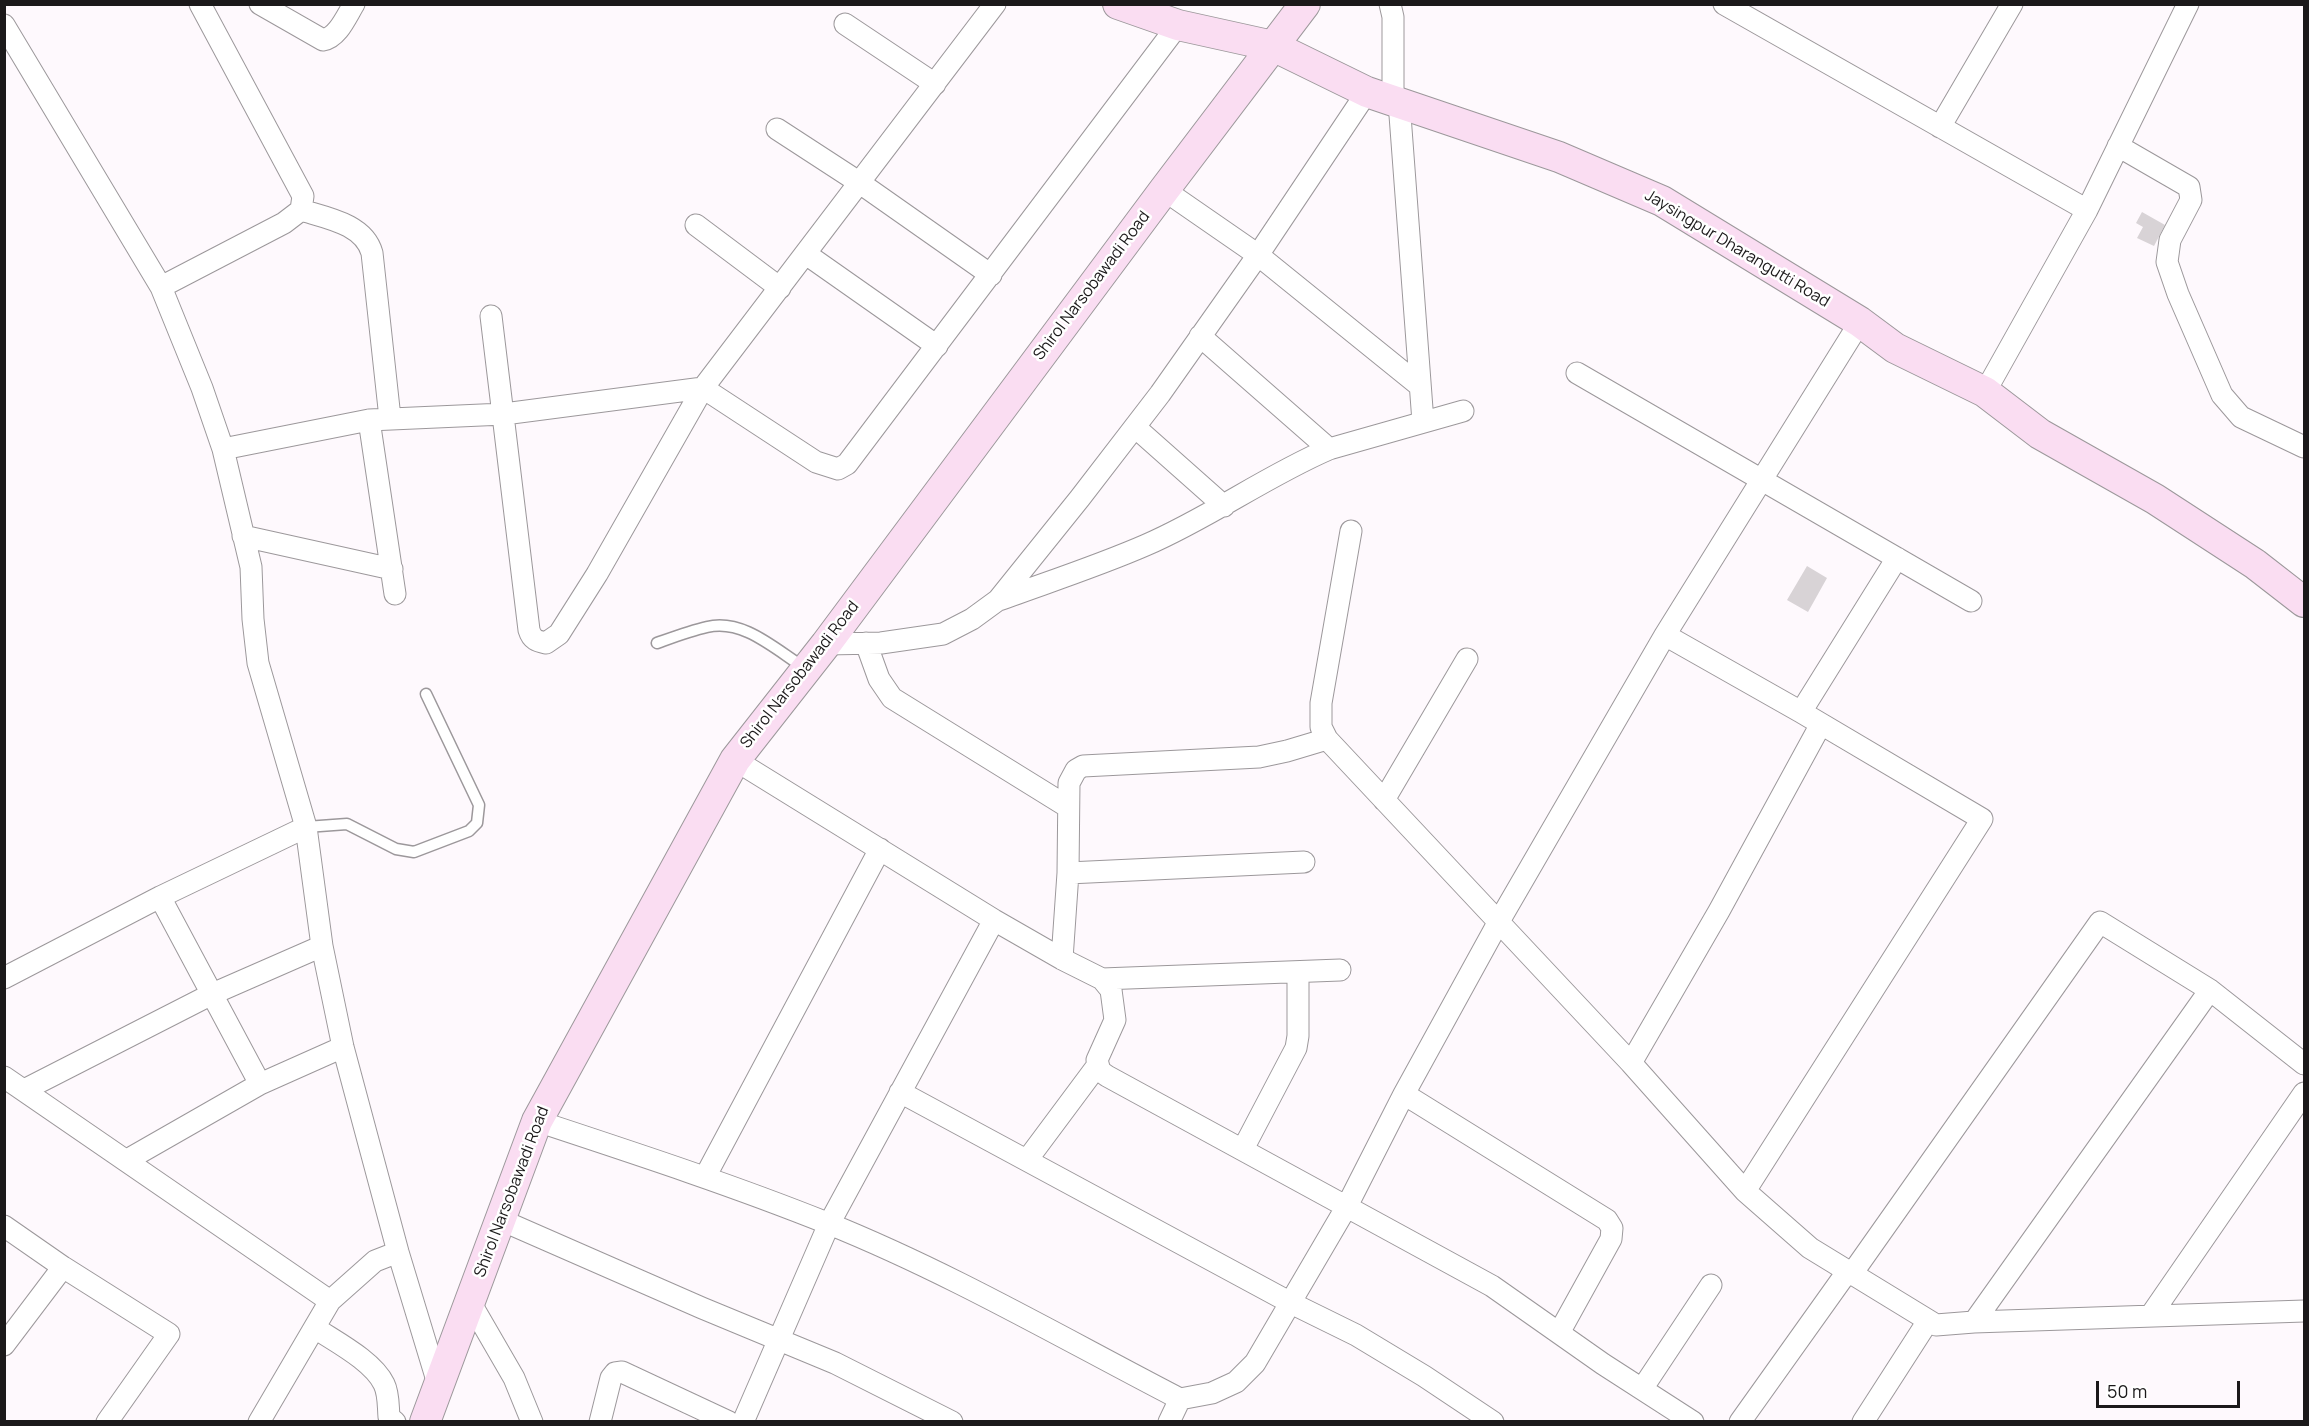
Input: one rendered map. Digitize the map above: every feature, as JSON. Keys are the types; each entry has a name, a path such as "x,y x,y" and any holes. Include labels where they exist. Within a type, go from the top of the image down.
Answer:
{"main road":[{"name":"Jaysingpur Dharangutti Road","path":"1118,4 1178,25 1273,46 1386,98 1559,157 1662,201 1860,322 1894,348 1984,393 2040,434 2155,499 2255,564 2304,602"},
{"name":"Shirol Narsobawadi Road","path":"425,1422 537,1121 735,760 826,644 1305,4"}],"street":[{"path":"161,287 284,223 301,210 303,196 200,4"},
{"path":"260,4 323,40 335,34 354,4"},
{"path":"491,316 529,630 535,640 546,643 559,634 597,574 703,388 995,4"},
{"path":"1390,4 1393,17 1386,98 1423,422"},
{"path":"1724,4 2087,210"},
{"path":"1940,127 2012,4"},
{"path":"1984,393 2087,210 2188,4"},
{"path":"845,24 935,84"},
{"path":"4,25 161,287 202,388 223,449 251,567 258,663 306,827 322,946 343,1047 398,1252 439,1387"},
{"path":"223,449 379,419 504,414 703,388 816,462 838,469 847,465 1178,25"},
{"path":"826,644 866,643 943,634 972,619 998,600 1135,427 1258,255 1386,98"},
{"path":"777,129 860,183 991,275"},
{"path":"2118,146 2188,187 2191,200 2170,240 2167,262 2178,294 2222,395 2241,417 2304,447"},
{"path":"1164,190 1258,255 1420,386"},
{"path":"301,210 350,227 369,242 372,252 379,419 395,594"},
{"path":"696,225 780,288"},
{"path":"806,254 937,346"},
{"path":"537,1121 705,1177 828,1224 944,1276 1180,1399 1212,1394 1236,1382 1255,1363 1347,1206 1404,1094 1498,923 1665,635 1860,322"},
{"path":"1200,336 1329,449"},
{"path":"1577,373 1971,601"},
{"path":"998,600 1146,545 1329,449 1463,411"},
{"path":"1135,427 1224,506"},
{"path":"1351,531 1321,703 1321,727 1327,739 1631,1063 1745,1191 1810,1248 1849,1274 1936,1325 2151,1315 2304,1311"},
{"path":"243,536 392,568"},
{"path":"1801,712 1897,558"},
{"path":"1665,635 1982,819 1745,1191"},
{"path":"866,643 879,679 892,698 1068,807"},
{"path":"1383,800 1467,658"},
{"path":"1631,1063 1719,911 1821,724"},
{"path":"1062,959 1068,873 1069,783 1076,770 1083,766 1259,757 1327,739"},
{"path":"735,760 994,920 1102,979 1111,990 1115,1020 1097,1060 1097,1066 1027,1161"},
{"path":"4,978 160,897 306,827"},
{"path":"705,1177 880,849"},
{"path":"1068,873 1304,862"},
{"path":"160,897 210,995 260,1084"},
{"path":"600,1422 611,1378 615,1372 622,1372 743,1421 780,1341 828,1224 994,920"},
{"path":"1740,1422 1849,1274 2100,922 2210,990 2304,1064"},
{"path":"24,1090 210,995 322,946"},
{"path":"1102,979 1340,970"},
{"path":"1243,1149 1296,1048 1298,972"},
{"path":"1974,1322 2210,990"},
{"path":"127,1160 260,1084 343,1047"},
{"path":"1097,1066 1107,1076 1492,1287 1693,1422"},
{"path":"4,1077 330,1301"},
{"path":"900,1092 1291,1303 1356,1335 1424,1376 1493,1422"},
{"path":"2151,1315 2304,1093"},
{"path":"1404,1094 1607,1220 1612,1228 1611,1239 1559,1334"},
{"path":"501,1220 835,1363 952,1422"},
{"path":"4,1226 63,1267 169,1334 107,1422"},
{"path":"259,1422 330,1301 375,1261 398,1252"},
{"path":"4,1345 63,1267"},
{"path":"1642,1389 1712,1285"},
{"path":"470,1302 514,1378 532,1422"},
{"path":"1863,1422 1928,1321"},
{"path":"315,1328 375,1370 385,1386 388,1416 395,1422"},
{"path":"1169,1422 1180,1399"}],"lane":[{"path":"657,643 708,626 739,627 807,669"},
{"path":"306,827 347,824 396,849 414,852 469,831 477,824 479,805 426,694"}],"building":[{"path":"2142,212 2165,225 2154,246 2137,238 2143,227 2136,223"},
{"path":"1807,566 1827,578 1808,612 1787,600"}]}
